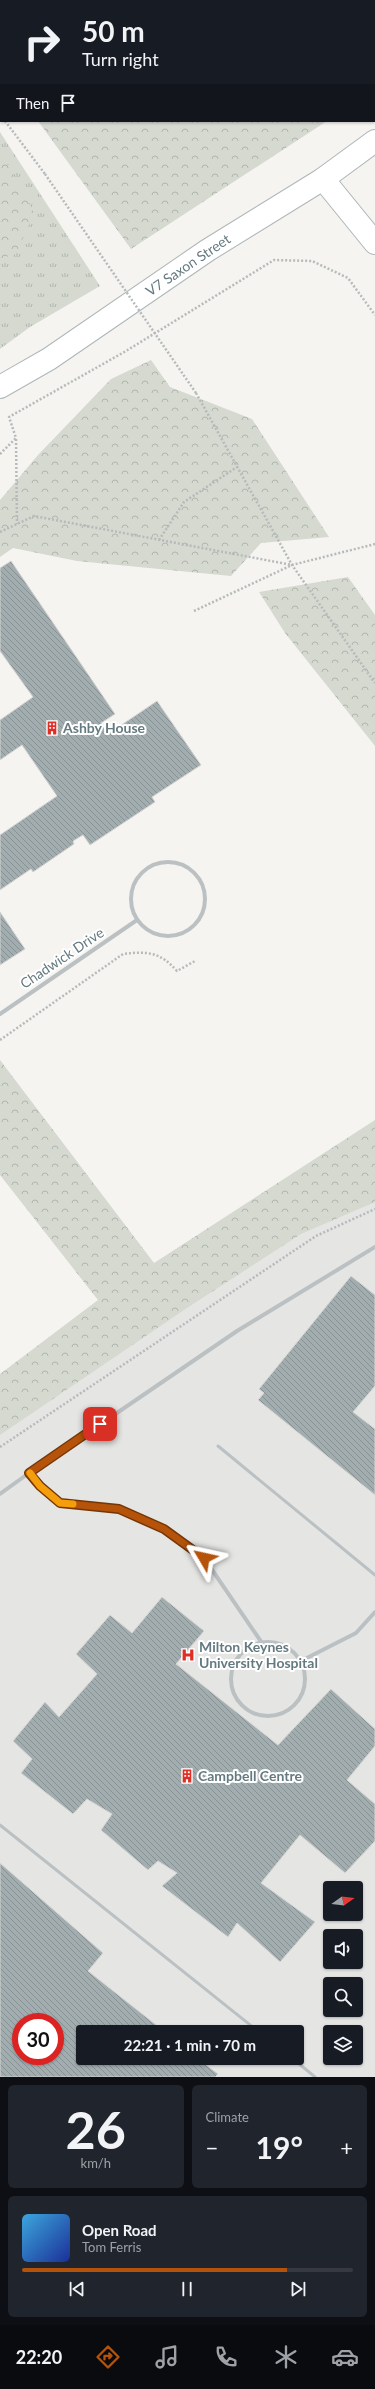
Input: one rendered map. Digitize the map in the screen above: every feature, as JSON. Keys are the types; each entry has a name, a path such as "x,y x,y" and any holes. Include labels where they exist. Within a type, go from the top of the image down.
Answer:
{"street":[{"path":"367,147 375,128"},
{"name":"V7 Saxon Street","path":"0,387 49,359 208,250 323,179 367,147"},
{"path":"323,179 375,243"},
{"path":"159,863 171,863 182,866 198,879 202,888 203,910 198,920 191,928 181,934 169,936 156,935 146,929 137,920 132,909 131,897 133,886 139,876 148,868 159,863"},
{"name":"Chadwick Drive","path":"0,1014 137,920"},
{"path":"0,1494 236,1331 375,1247"},
{"path":"29,1473 40,1486 60,1503 119,1509 170,1533 204,1558 262,1643"},
{"path":"301,1661 356,1633 375,1612"},
{"path":"262,1643 282,1643 301,1661 305,1681 303,1693 291,1708 280,1714 261,1715 249,1710 237,1699 232,1687 231,1674 234,1662 245,1648 262,1643"}],"lane":[{"path":"218,1446 375,1575"},
{"path":"0,1825 250,2025"},
{"path":"300,2065 315,2077"}],"path":[{"path":"6,122 45,174 196,393 292,565 375,683"},
{"path":"17,524 16,438 9,417 126,351 274,260 312,261 348,278 375,315"},
{"path":"0,454 16,438"},
{"path":"159,540 184,502 237,467"},
{"path":"0,532 34,516 292,565"},
{"path":"194,611 292,565 375,544"},
{"path":"0,1040 123,954 144,952 165,958 177,971 195,961"},
{"path":"0,1447 316,1236 375,1209"}],"shaded area":[{"name":"Milton Keynes University Hospital","path":"375,1173 375,2077 0,2077 0,1422"}],"green space":[{"path":"39,122 325,122 131,249"},
{"path":"0,132 100,286 30,327 0,349"},
{"path":"0,151 34,213 16,254 0,259"},
{"path":"151,360 170,387 252,419 329,537 261,543 231,576 77,561 13,548 0,557 0,500 38,455 111,379"},
{"path":"348,577 375,615 375,746 285,633 259,592"},
{"path":"0,1060 154,1263 375,1120 375,1202 301,1234 187,1308 0,1435 0,1374 98,1300 0,1175"}],"building":[{"name":"Ashby House","path":"11,561 115,714 101,723 108,734 157,701 201,765 152,797 155,802 90,845 83,835 73,841 74,844 33,872 31,869 0,890 0,835 57,796 22,745 0,760 0,720 33,697 0,651 0,568"},
{"path":"0,912 25,949 0,965"},
{"path":"351,1276 375,1295 375,1386 353,1412 375,1429 375,1495 258,1400 264,1393 259,1389"},
{"name":"Campbell Centre","path":"162,1597 204,1631 176,1664 278,1745 331,1689 375,1729 375,1746 347,1780 375,1804 375,1841 345,1873 300,1835 261,1883 315,1922 280,1962 237,1923 228,1937 162,1886 177,1873 158,1861 148,1870 101,1830 112,1814 87,1799 73,1814 21,1773 32,1759 13,1741 45,1702 59,1717 97,1674 76,1654 110,1615 132,1633"},
{"path":"0,1863 103,1953 88,1971 156,2025 76,2025 76,2065 206,2065 218,2074 215,2077 0,2077"}],"slow traffic":[{"path":"30,1473 40,1486 60,1503 73,1504"}],"place":[{"name":"Ashby House","path":"52,728"},
{"name":"Milton Keynes University Hospital","path":"188,1655"},
{"name":"Campbell Centre","path":"187,1776"}],"route":[{"path":"100,1424 29,1473 40,1486 60,1503 119,1509 164,1529 204,1558"}]}
